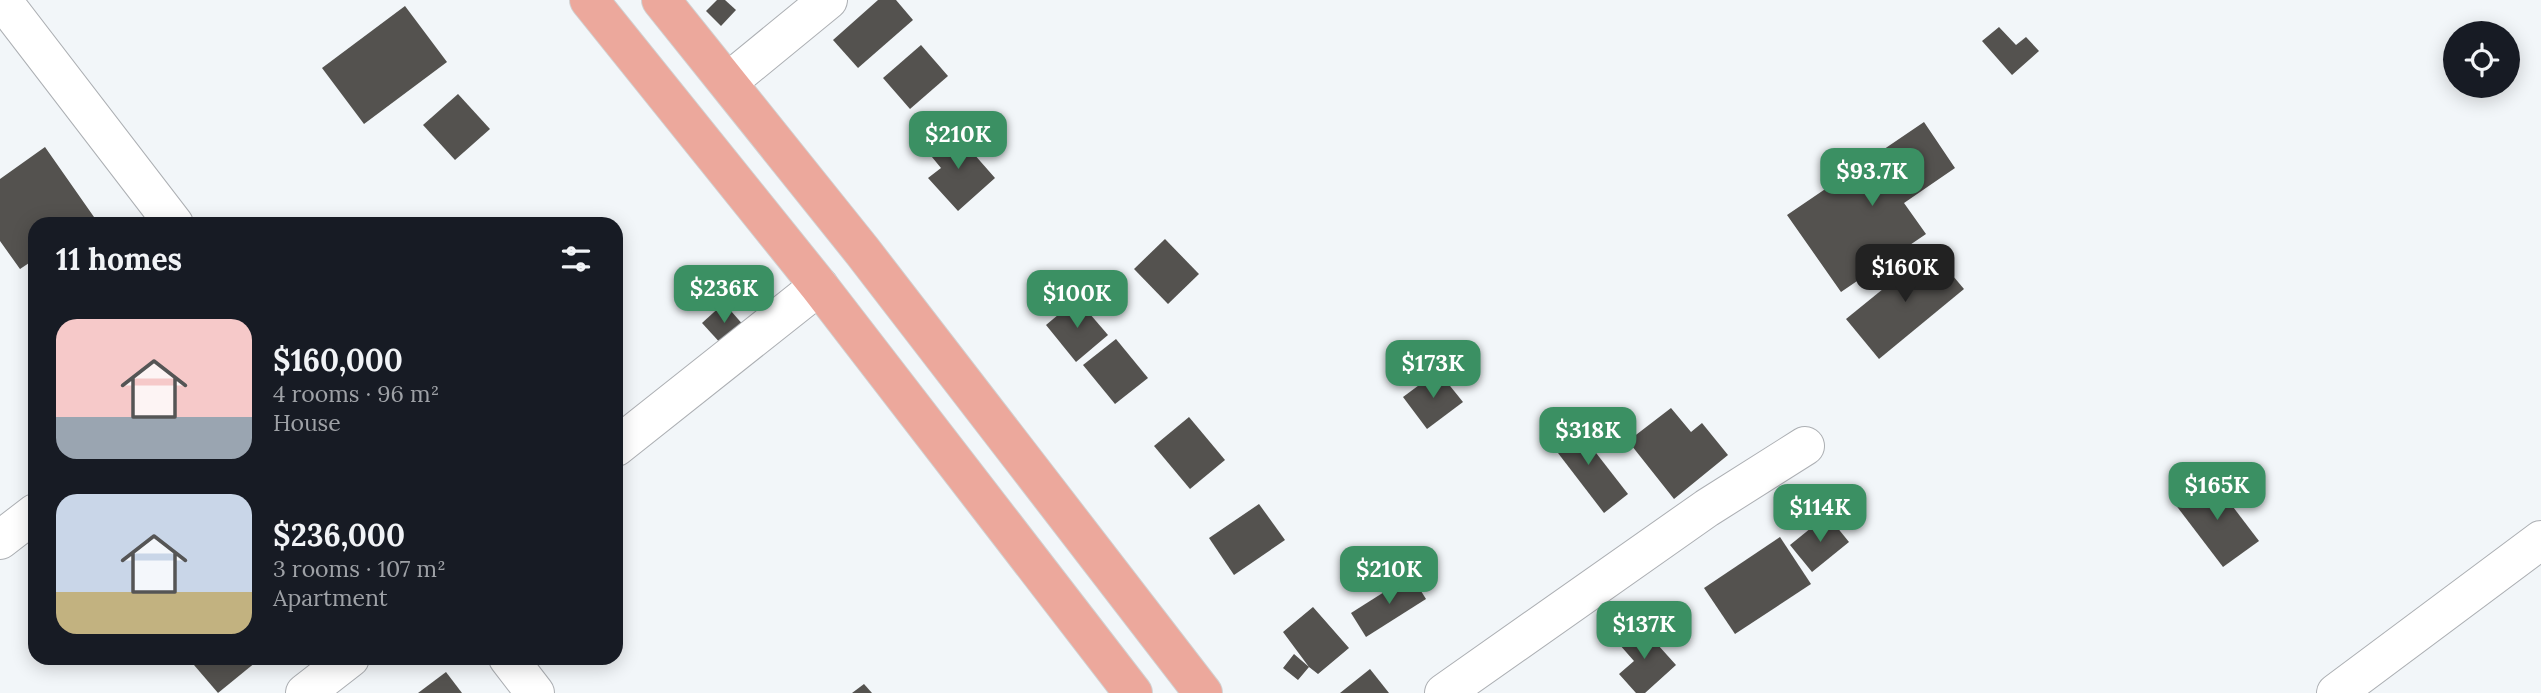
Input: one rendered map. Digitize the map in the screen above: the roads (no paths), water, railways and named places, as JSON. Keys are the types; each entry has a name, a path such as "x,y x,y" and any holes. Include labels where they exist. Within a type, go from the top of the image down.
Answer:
{"highway":[{"path":"589,0 819,286 1133,693"},
{"path":"661,0 871,263 1203,693"}],"street":[{"path":"2,0 169,217"},
{"path":"728,82 828,0"},
{"path":"623,441 819,286"},
{"path":"1444,693 1707,508 1805,446"},
{"path":"0,540 28,518"},
{"path":"2336,693 2541,540"},
{"path":"305,693 341,665"},
{"path":"513,665 535,693"}]}
